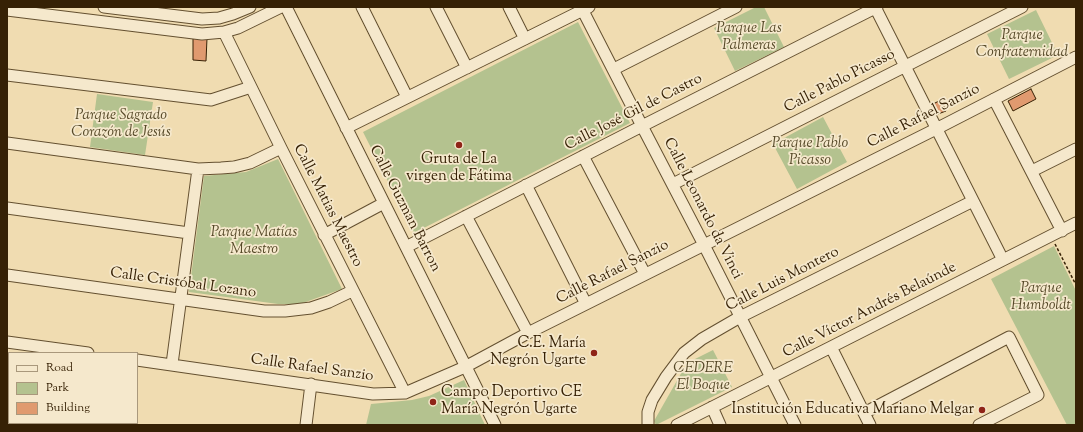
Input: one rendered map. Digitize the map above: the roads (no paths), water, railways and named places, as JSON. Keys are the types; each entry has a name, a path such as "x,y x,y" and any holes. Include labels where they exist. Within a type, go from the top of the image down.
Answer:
{"street":[{"path":"104,7 151,10 202,19 219,18 250,7"},
{"path":"7,10 202,34 224,32 238,28 281,7"},
{"name":"Calle Guzman Barron","path":"286,7 495,425"},
{"path":"362,7 407,97"},
{"path":"436,7 467,68"},
{"path":"508,7 525,39"},
{"path":"614,69 736,7"},
{"path":"876,7 1003,260"},
{"name":"Calle José Gil de Castro","path":"406,247 876,7"},
{"name":"Calle Pablo Picasso","path":"673,184 1022,7"},
{"path":"346,128 584,8"},
{"name":"Calle Leonardo da Vinci","path":"584,8 642,126 796,425"},
{"name":"Calle Matias Maestro","path":"224,32 352,291 405,393"},
{"name":"Calle Rafael Sanzio","path":"138,360 373,394 405,393 466,367 528,333 1076,57"},
{"path":"7,75 211,100 251,87"},
{"path":"994,99 1062,231"},
{"path":"7,143 198,169 234,167 250,163 281,148"},
{"path":"1032,172 1076,149"},
{"path":"583,156 645,274"},
{"path":"172,364 198,169"},
{"path":"526,185 586,304"},
{"name":"Calle Luis Montero","path":"648,425 648,412 652,400 666,377 684,353 702,339 740,317 973,201"},
{"path":"324,235 384,203"},
{"path":"7,208 189,233"},
{"path":"466,216 528,333"},
{"name":"Calle Víctor Andrés Belaúnde","path":"677,425 1076,224"},
{"name":"Calle Cristóbal Lozano","path":"7,275 264,311 285,311 311,308 329,302 352,291"},
{"path":"864,413 1009,337 1038,395 979,425"},
{"path":"7,342 81,352"},
{"path":"831,347 870,425"},
{"path":"306,425 312,384"},
{"path":"712,407 720,425"}],"place":[{"name":"Gruta de La virgen de Fátima","path":"459,145"},
{"name":"C.E. María Negrón Ugarte","path":"594,353"},
{"name":"Campo Deportivo CE María Negrón Ugarte","path":"433,402"},
{"name":"Institución Educativa Mariano Melgar","path":"982,410"}],"park label":[{"name":"Parque Las Palmeras","path":"749,38"},
{"name":"Parque Confraternidad","path":"1022,44"},
{"name":"Parque Sagrado Corazón de Jesús","path":"121,124"},
{"name":"Parque Pablo Picasso","path":"810,152"},
{"name":"Parque Matías Maestro","path":"254,242"},
{"name":"Parque Humboldt","path":"1041,298"},
{"name":"CEDERE El Boque","path":"703,378"}]}
